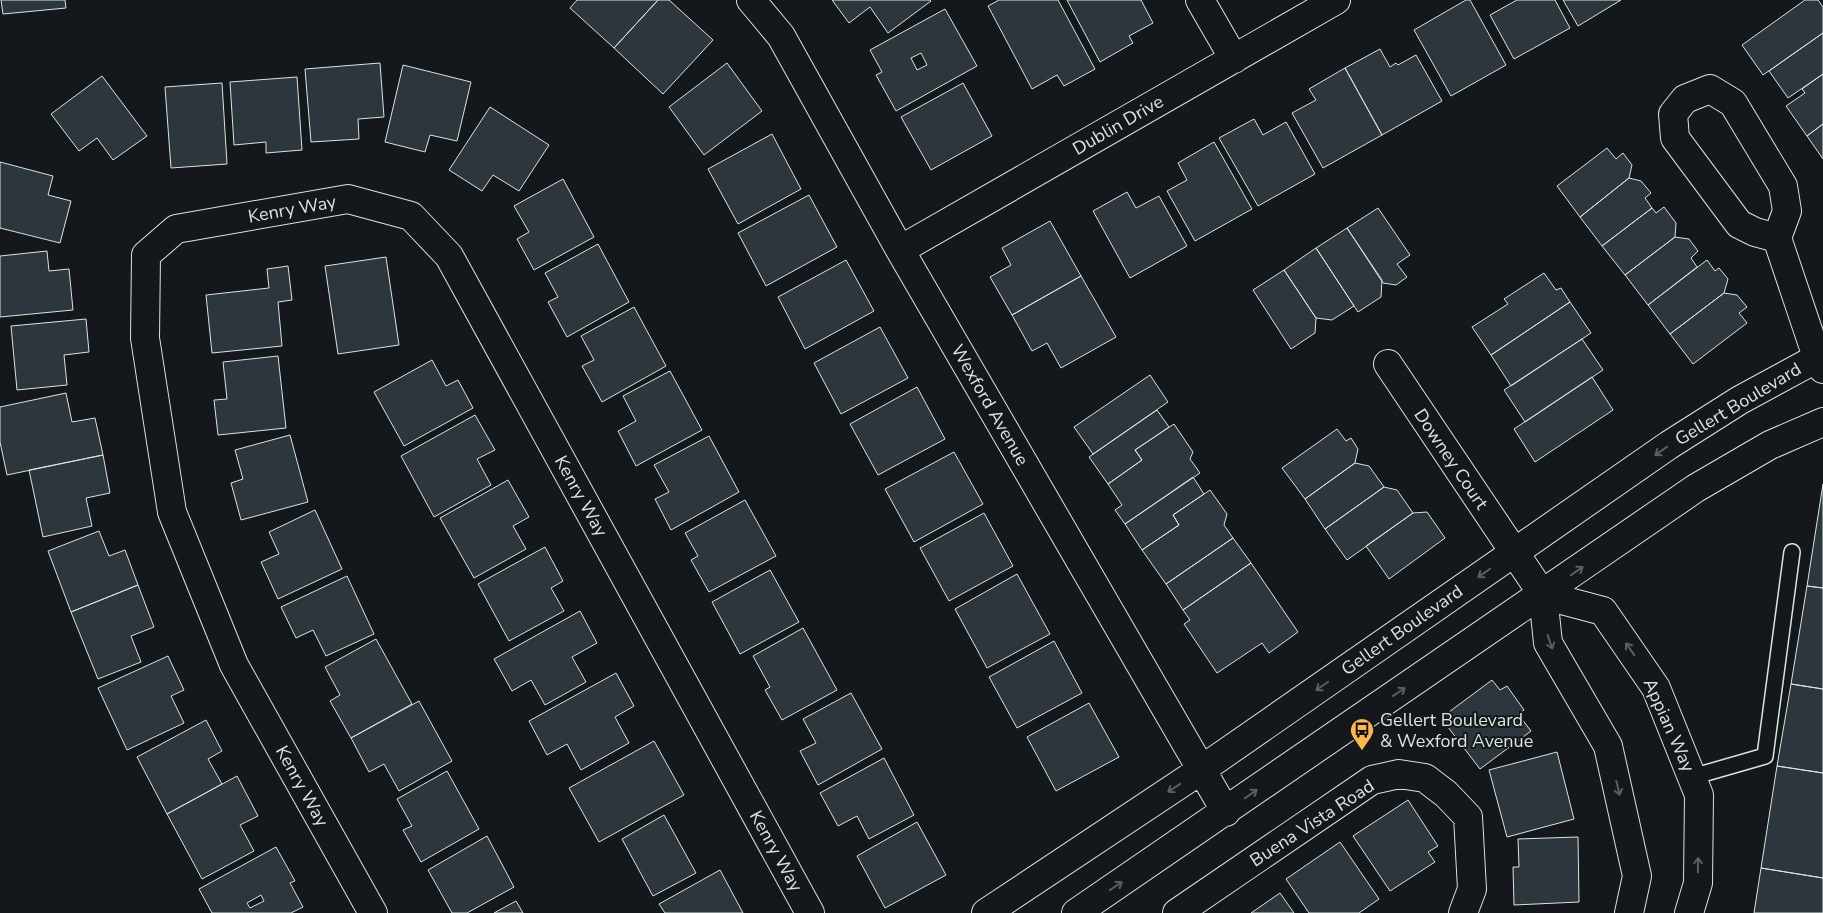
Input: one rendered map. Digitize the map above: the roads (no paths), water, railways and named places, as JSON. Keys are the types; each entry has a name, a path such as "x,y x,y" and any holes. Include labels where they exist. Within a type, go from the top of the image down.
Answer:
{"street":[{"name":"Wexford Avenue","path":"752,0 781,36 900,250 1226,812"},
{"path":"1200,0 1234,58"},
{"name":"Dublin Drive","path":"900,250 1336,0"},
{"path":"1777,238 1755,232 1739,224 1676,138 1673,114 1685,99 1710,89 1733,103 1783,186 1787,211 1777,238 1821,360"},
{"name":"Kenry Way","path":"373,913 234,665 172,512 145,338 146,255 176,229 348,199 411,216 448,256 810,913"},
{"name":"Gellert Boulevard","path":"986,913 1201,770 1669,445 1740,400 1821,360"},
{"name":"Downey Court","path":"1388,364 1514,553"},
{"path":"1076,913 1543,595 1696,488 1770,445 1823,422"},
{"path":"1514,553 1543,595 1548,643 1608,746 1637,876 1629,913"},
{"name":"Appian Way","path":"1543,595 1603,610 1656,688 1699,795 1698,883 1689,913"},
{"name":"Buena Vista Road","path":"1177,913 1372,780 1399,774 1425,778 1446,794 1468,817 1472,890 1462,913"}],"lane":[{"path":"1692,777 1765,756 1792,552"}],"place":[{"name":"Gellert Boulevard & Wexford Avenue","path":"1362,751"}]}
